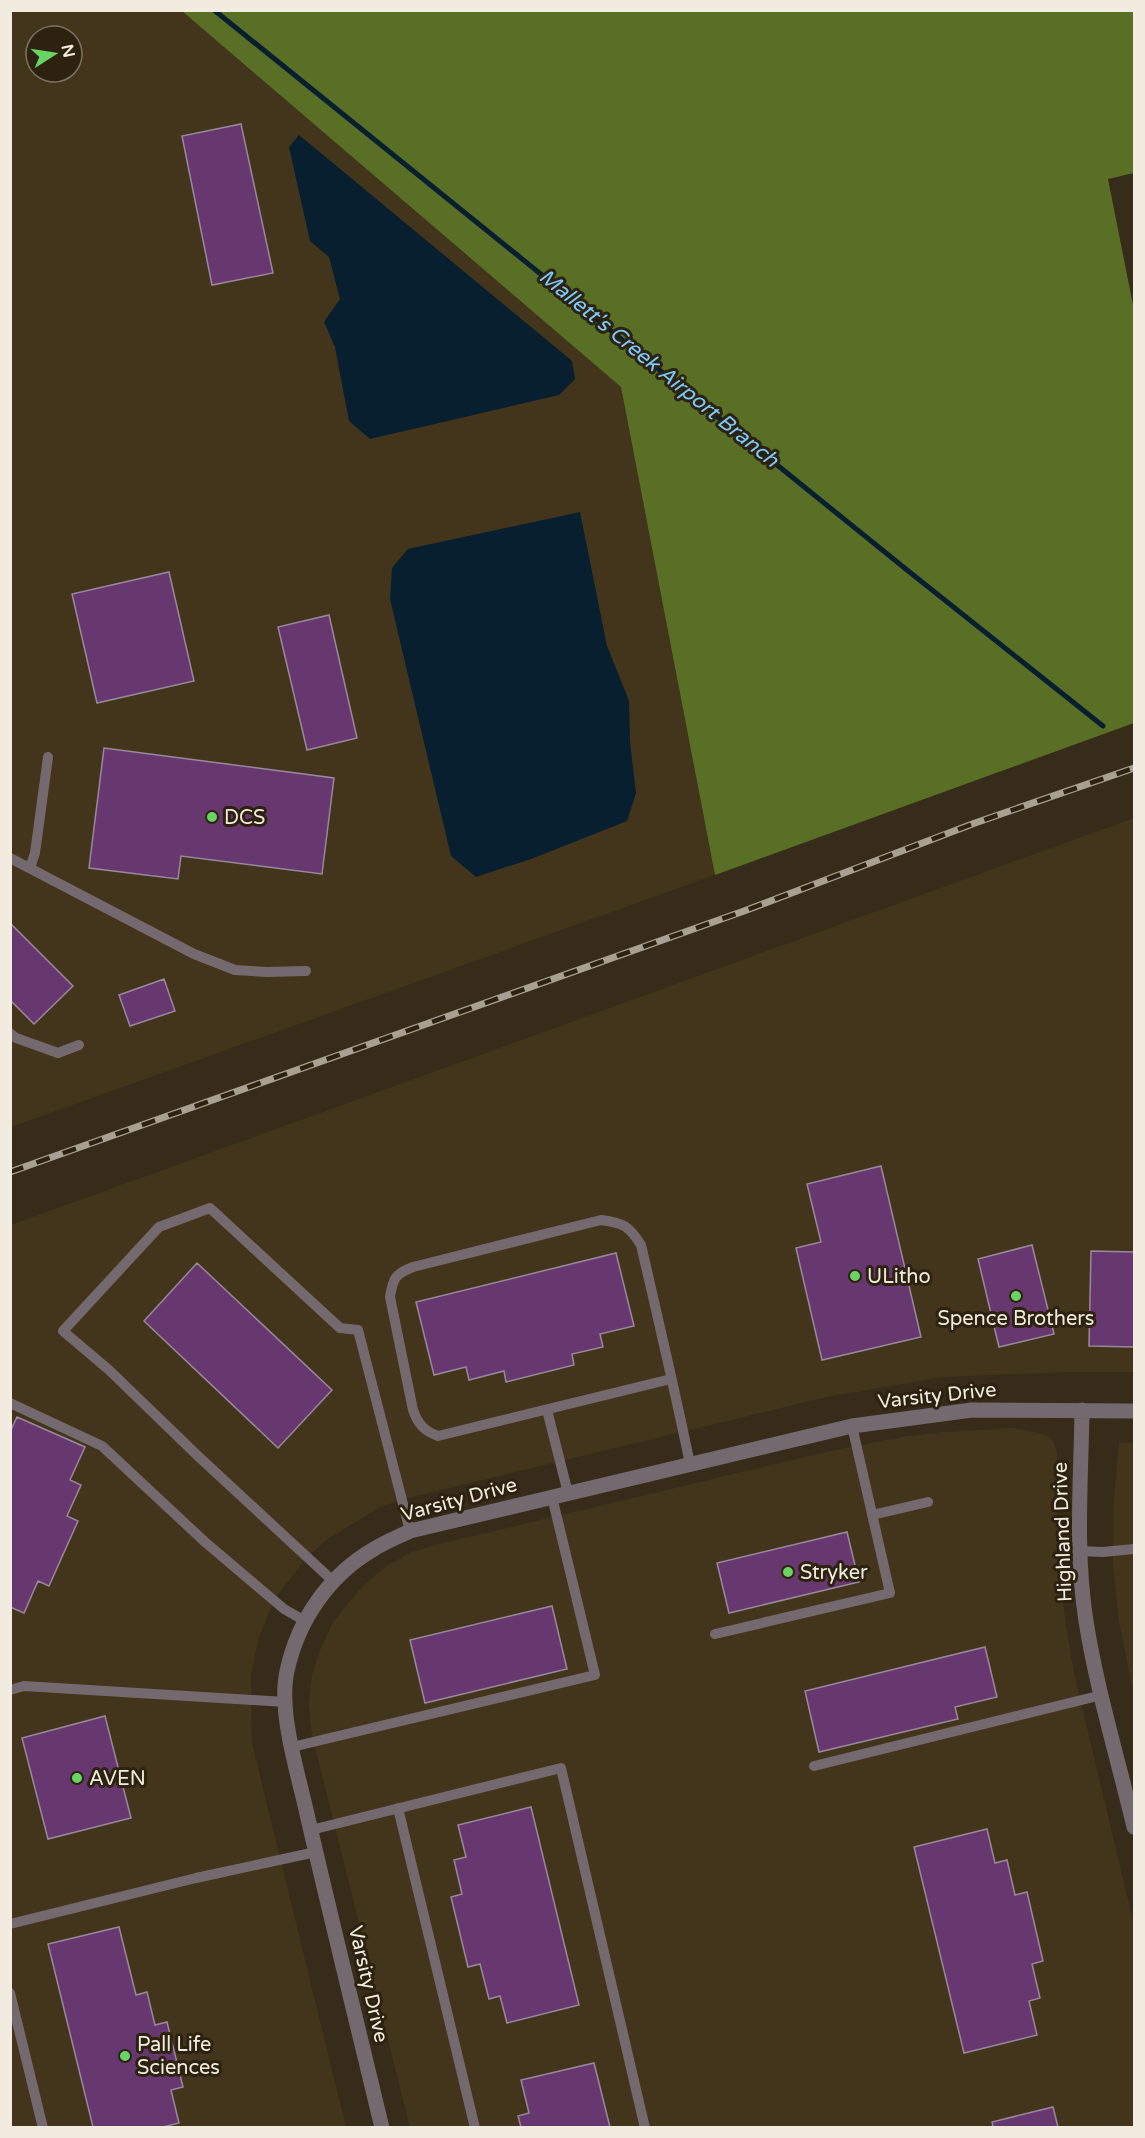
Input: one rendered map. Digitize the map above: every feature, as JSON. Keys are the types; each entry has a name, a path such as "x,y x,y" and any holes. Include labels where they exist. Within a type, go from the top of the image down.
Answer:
{"street":[{"name":"Varsity Drive","path":"382,2127 292,1747 285,1702 286,1672 305,1621 324,1590 333,1581 374,1549 410,1531 852,1426 972,1410 1134,1411"},
{"name":"Highland Drive","path":"1082,1410 1080,1551 1086,1621 1134,1827"}],"lane":[{"path":"30,868 35,854 48,757"},
{"path":"10,858 194,954 235,970 306,971"},
{"path":"10,1033 16,1038 58,1053 79,1045"},
{"path":"333,1581 109,1370 63,1332 159,1227 210,1208 340,1328 358,1330 410,1531"},
{"path":"672,1379 438,1436 428,1432 418,1423 414,1410 390,1297 392,1282 400,1272 601,1220 618,1222 631,1230 641,1245 672,1379 690,1464"},
{"path":"10,1403 102,1446 222,1557 284,1610 305,1621"},
{"path":"547,1410 568,1493"},
{"path":"715,1634 890,1593 852,1426"},
{"path":"292,1747 596,1675 552,1497"},
{"path":"872,1515 928,1502"},
{"path":"1080,1551 1134,1550"},
{"path":"10,1690 24,1686 285,1702"},
{"path":"814,1766 1102,1695"},
{"path":"311,1830 561,1768 645,2127"},
{"path":"398,1808 475,2127"},
{"path":"10,1924 196,1878 316,1852"},
{"path":"10,1993 42,2127"}],"shaded area":[{"path":"10,11 182,11 621,387 715,875 11,1127"},
{"path":"1134,818 1134,1372 943,1377 827,1397 420,1495 382,1506 329,1538 307,1557 274,1600 259,1637 251,1675 252,1743 346,2127 11,2128 11,1225"},
{"path":"1013,1428 1047,1435 1054,1442 1057,1452 1057,1553 1066,1626 1074,1673 1134,1925 1134,2127 410,2128 312,1735 309,1704 312,1675 332,1624 348,1603 386,1566 412,1552 435,1545 826,1452 908,1436"},
{"path":"1119,1442 1134,1443 1134,1697 1119,1621 1113,1565 1113,1511"}],"green space":[{"path":"182,11 1134,11 1134,173 1108,179 1134,310 1134,723 715,875 621,387"}],"water":[{"path":"299,135 572,361 575,379 559,395 370,439 349,421 335,347 324,322 340,299 329,257 310,241 289,147"},
{"path":"580,512 607,646 629,701 630,742 636,793 627,821 531,859 476,877 451,856 390,599 392,568 408,549"}],"building":[{"path":"241,124 273,273 212,285 182,136"},
{"path":"169,572 194,681 97,703 72,594"},
{"path":"329,615 357,738 307,750 278,627"},
{"name":"DCS","path":"104,748 334,778 322,874 181,856 178,879 89,868"},
{"path":"10,923 73,986 34,1024 10,1000"},
{"path":"164,979 175,1011 130,1026 119,995"},
{"name":"ULitho","path":"881,1166 921,1337 822,1360 796,1248 821,1242 807,1184"},
{"name":"Spence Brothers","path":"1032,1245 1054,1334 999,1347 978,1259"},
{"path":"1091,1251 1134,1252 1134,1347 1089,1346"},
{"path":"616,1253 634,1326 600,1334 603,1347 572,1354 574,1365 506,1382 504,1371 469,1380 466,1367 434,1375 416,1302"},
{"path":"197,1263 332,1390 278,1448 144,1321"},
{"path":"17,1417 85,1447 70,1480 81,1485 67,1516 78,1521 49,1586 38,1581 24,1613 10,1607 10,1432"},
{"name":"Stryker","path":"847,1532 859,1582 729,1613 717,1563"},
{"path":"552,1606 567,1669 425,1703 410,1640"},
{"path":"985,1647 997,1697 955,1707 958,1719 819,1752 805,1691"},
{"name":"AVEN","path":"105,1716 131,1818 48,1839 22,1738"},
{"path":"531,1807 579,2005 507,2023 500,1996 489,1999 480,1964 468,1967 451,1897 462,1894 454,1860 466,1857 458,1825"},
{"path":"987,1829 995,1863 1007,1860 1015,1895 1027,1892 1043,1961 1032,1964 1040,1998 1029,2001 1037,2035 964,2053 914,1847"},
{"name":"Pall Life Sciences","path":"119,1927 136,1995 147,1992 155,2025 167,2022 183,2087 171,2090 179,2123 163,2127 93,2127 48,1944"},
{"path":"594,2063 610,2127 521,2127 518,2116 529,2113 521,2080"},
{"path":"1053,2107 1058,2127 993,2127 992,2122"}],"waterway":[{"name":"Mallett's Creek Airport Branch","path":"214,10 1103,726"}],"railway":[{"path":"10,1172 744,911 975,823 1134,768"}],"place":[{"name":"DCS","path":"212,817"},
{"name":"ULitho","path":"855,1276"},
{"name":"Spence Brothers","path":"1016,1296"},
{"name":"Stryker","path":"788,1572"},
{"name":"AVEN","path":"77,1778"},
{"name":"Pall Life Sciences","path":"125,2056"}]}
